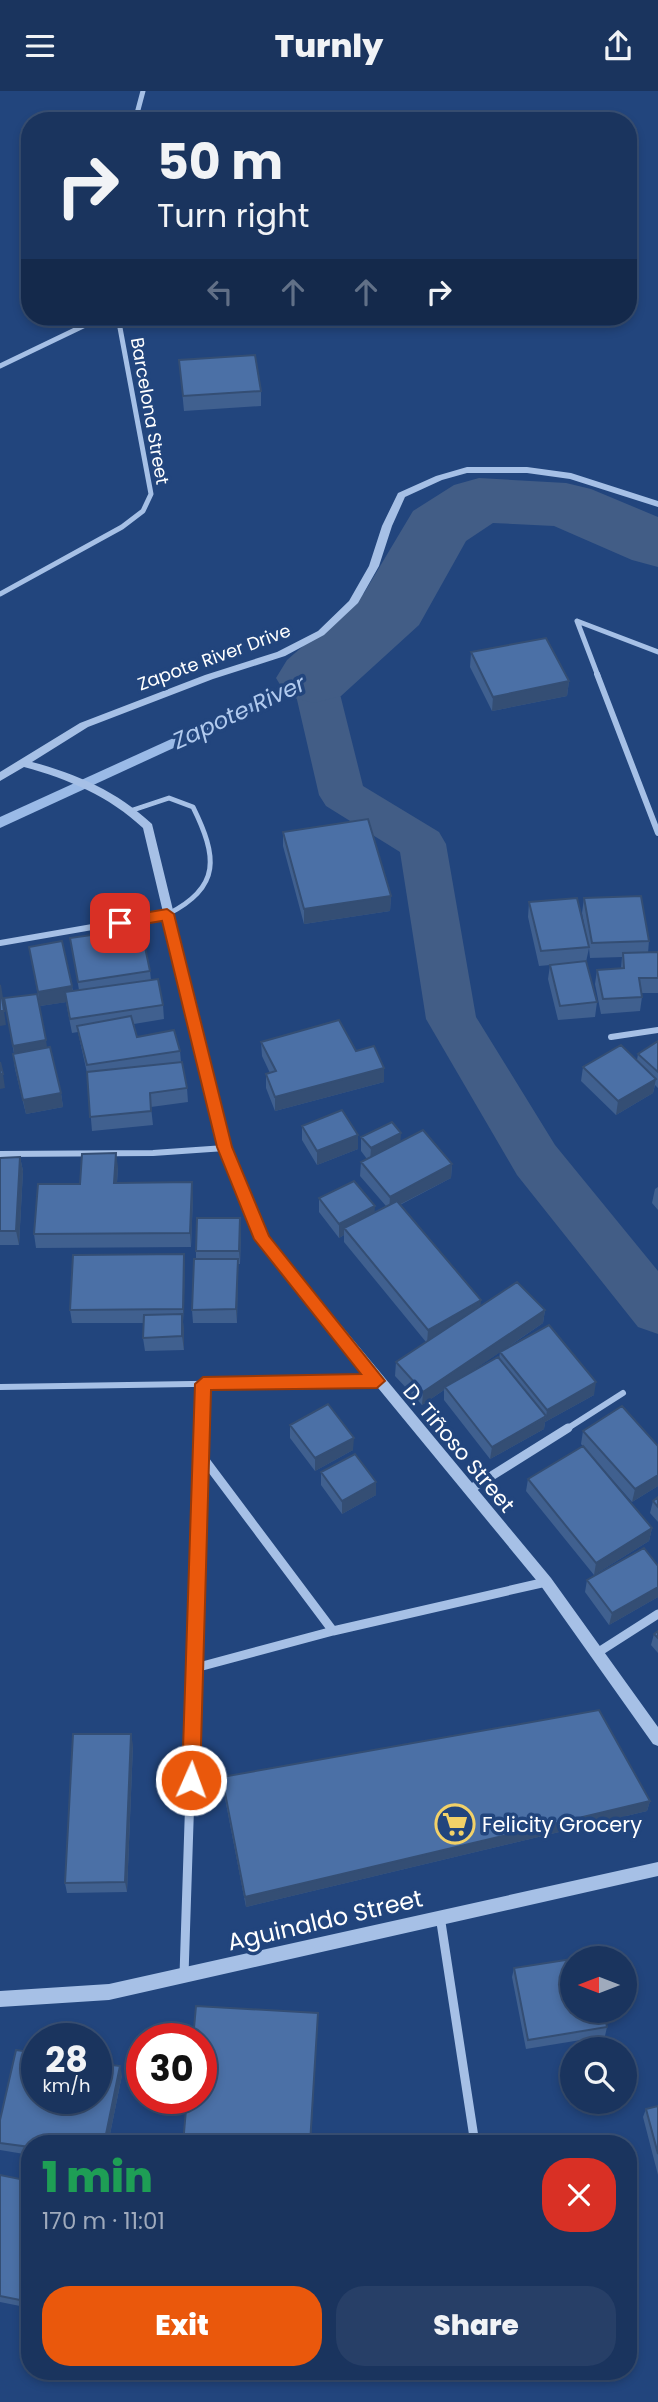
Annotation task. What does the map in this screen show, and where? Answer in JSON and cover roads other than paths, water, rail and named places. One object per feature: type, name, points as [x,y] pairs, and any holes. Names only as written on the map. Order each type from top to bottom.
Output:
[{"type":"street","points":[[137,112],[143,91]]},
{"type":"street","points":[[0,366],[83,326]]},
{"type":"street","name":"Barcelona Street","points":[[0,594],[122,527],[143,511],[151,494],[120,326]]},
{"type":"street","name":"Zapote River Drive","points":[[0,777],[26,764],[84,725],[209,677],[281,654],[321,633],[353,603],[369,575],[401,495],[439,478],[467,470],[527,470],[572,476],[658,504]]},
{"type":"street","points":[[658,652],[577,621],[658,833]]},
{"type":"street","name":"D. Tiñoso Street","points":[[26,764],[58,772],[113,799],[133,810],[148,827],[225,1147],[262,1239],[546,1582],[658,1739]]},
{"type":"street","points":[[0,943],[167,914]]},
{"type":"street","points":[[611,1037],[658,1030]]},
{"type":"street","points":[[0,1154],[153,1153],[225,1147]]},
{"type":"street","points":[[0,1387],[377,1381]]},
{"type":"street","points":[[184,1975],[203,1384]]},
{"type":"street","points":[[469,1490],[623,1393]]},
{"type":"street","points":[[201,1454],[333,1631]]},
{"type":"street","points":[[195,1668],[333,1631],[546,1582]]},
{"type":"street","points":[[597,1653],[658,1614]]},
{"type":"street","name":"Aguinaldo Street","points":[[0,1999],[109,1992],[658,1869]]},
{"type":"street","points":[[440,1916],[474,2135]]},
{"type":"lane","points":[[133,810],[169,798],[193,807],[206,833],[212,871],[205,891],[187,906],[167,914]]},
{"type":"waterway","name":"Zapote River","points":[[314,678],[393,608],[438,527],[479,500],[566,505],[658,544]]},
{"type":"waterway","name":"Zapote River","points":[[0,823],[314,678]]},
{"type":"waterway","points":[[314,678],[342,795],[422,844],[451,1019],[536,1160],[658,1311]]},
{"type":"place","name":"Felicity Grocery","points":[[455,1824]]}]
